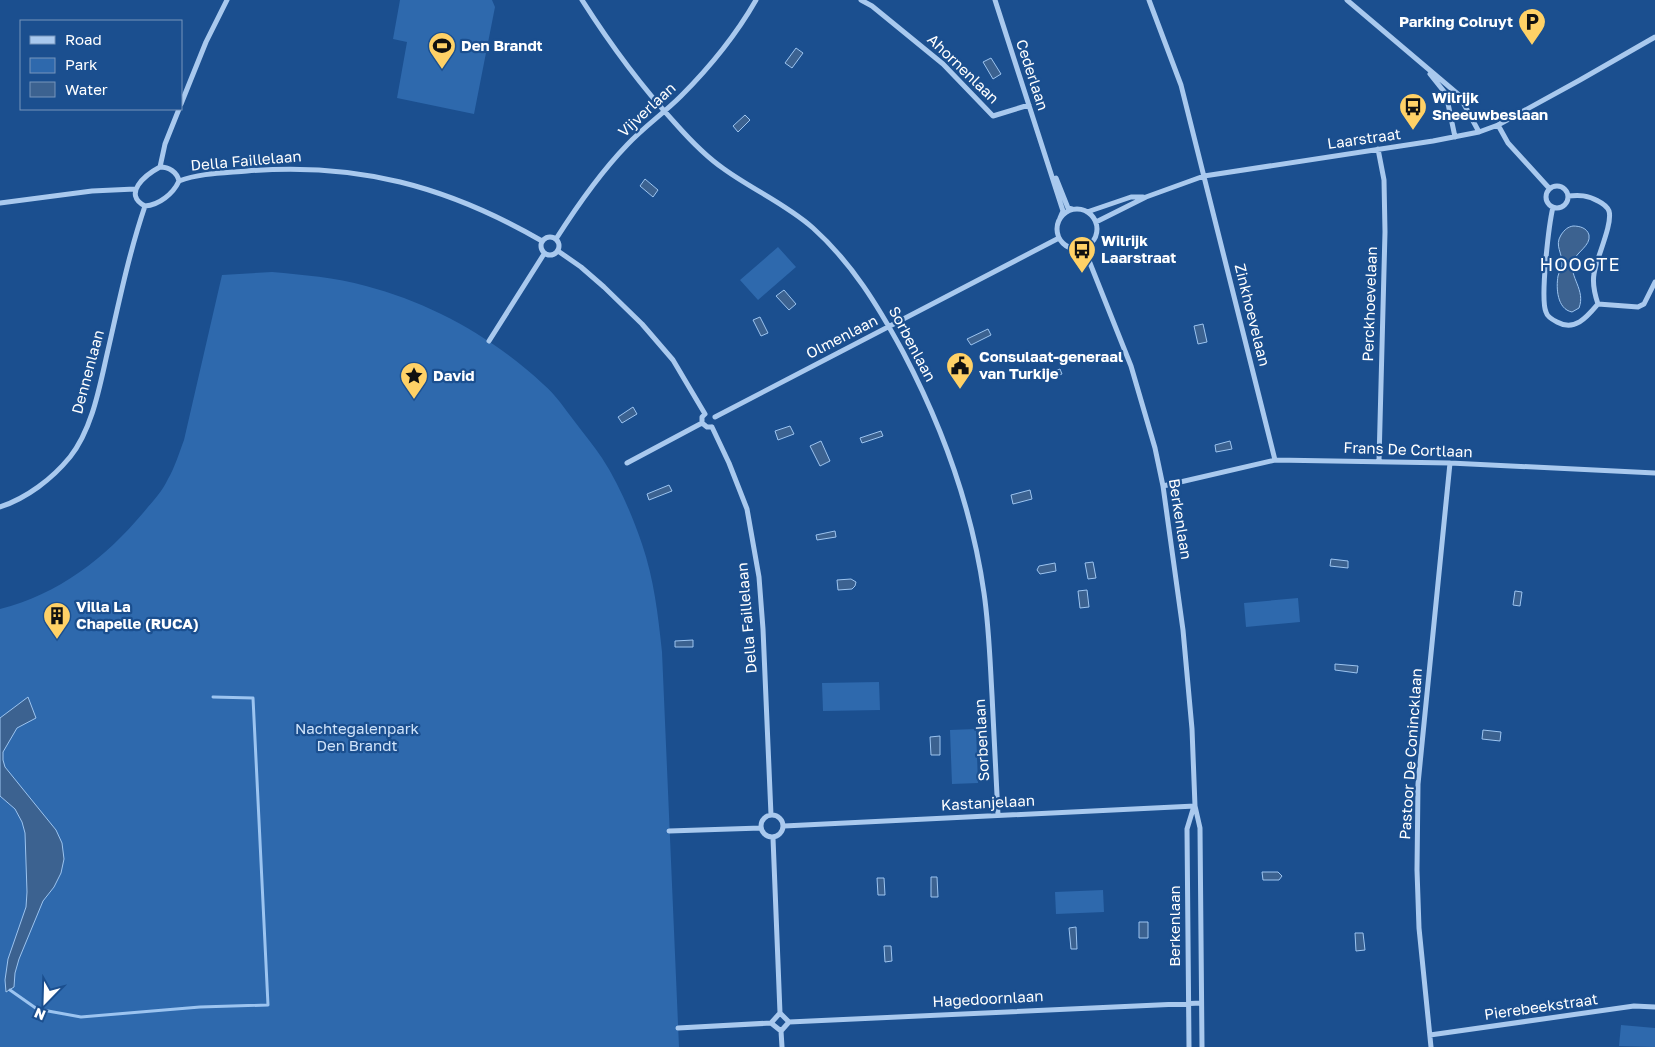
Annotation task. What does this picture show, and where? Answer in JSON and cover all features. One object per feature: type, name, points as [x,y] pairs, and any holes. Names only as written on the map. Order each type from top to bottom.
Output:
[{"type":"street","points":[[182,102],[206,42],[227,0]]},
{"type":"street","name":"Sorbenlaan","points":[[582,0],[623,60],[664,111],[698,148],[723,169],[783,205],[812,227],[841,255],[857,276],[889,327],[922,389],[959,482],[984,592],[989,631],[998,815]]},
{"type":"street","name":"Vijverlaan","points":[[556,239],[612,161],[682,95],[723,50],[756,0]]},
{"type":"street","name":"Ahornenlaan","points":[[861,0],[872,6],[943,64],[993,116],[1029,105]]},
{"type":"street","name":"Cederlaan","points":[[995,0],[1063,211],[1060,218]]},
{"type":"street","name":"Zinkhoevelaan","points":[[1149,0],[1181,85],[1275,460]]},
{"type":"street","points":[[1347,0],[1459,95],[1479,132]]},
{"type":"street","name":"Laarstraat","points":[[1096,222],[1146,197],[1204,176],[1479,132],[1498,125],[1655,37]]},
{"type":"street","points":[[1423,65],[1446,94],[1455,137]]},
{"type":"street","points":[[160,167],[165,144],[179,110]]},
{"type":"street","points":[[1498,125],[1508,143],[1549,188]]},
{"type":"street","name":"Perckhoevelaan","points":[[1378,149],[1384,180],[1385,232],[1379,461]]},
{"type":"street","name":"Cederlaan","points":[[1046,157],[1068,208],[1073,210]]},
{"type":"street","points":[[0,203],[92,191],[135,189],[149,174],[160,167],[173,171],[179,181],[170,193],[157,203],[145,206],[136,199],[135,189]]},
{"type":"street","name":"Della Faillelaan","points":[[179,181],[208,174],[270,169],[314,169],[378,176],[448,195],[487,211],[542,241]]},
{"type":"street","points":[[1552,208],[1564,206],[1568,196],[1565,188],[1553,186],[1549,188],[1546,194],[1546,198],[1552,208],[1545,280],[1546,312],[1552,320],[1562,325],[1573,326],[1584,320],[1598,304]]},
{"type":"street","points":[[1568,196],[1582,195],[1593,198],[1606,206],[1609,212],[1605,238],[1594,276],[1594,288],[1598,304]]},
{"type":"street","name":"Laarstraat","points":[[1087,212],[1131,197],[1146,197]]},
{"type":"street","name":"Dennenlaan","points":[[0,508],[32,493],[71,456],[82,436],[96,401],[135,238],[145,206]]},
{"type":"street","points":[[1078,209],[1087,212],[1096,222],[1097,228],[1094,240],[1084,248],[1072,249],[1067,247],[1059,238],[1057,226],[1060,218],[1073,210],[1078,209]]},
{"type":"street","points":[[548,237],[556,239],[558,251],[554,255],[549,256],[541,251],[542,241],[548,237]]},
{"type":"street","name":"Olmenlaan","points":[[715,417],[1059,238]]},
{"type":"street","name":"Berkenlaan","points":[[1084,248],[1131,366],[1164,486],[1183,630],[1192,729],[1195,806],[1200,828],[1202,1047]]},
{"type":"street","points":[[558,251],[581,267],[642,324],[673,360],[705,414]]},
{"type":"street","points":[[488,341],[544,254]]},
{"type":"street","points":[[1598,304],[1638,307],[1644,304],[1655,282]]},
{"type":"street","points":[[702,423],[707,427],[712,427],[716,422],[712,414],[705,414]]},
{"type":"street","points":[[702,423],[702,417],[705,414]]},
{"type":"street","points":[[627,463],[702,423]]},
{"type":"street","name":"Della Faillelaan","points":[[712,427],[729,463],[747,509],[759,577],[771,815]]},
{"type":"street","name":"Frans De Cortlaan","points":[[1164,486],[1275,460],[1450,463],[1655,473]]},
{"type":"street","name":"Pastoor De Conincklaan","points":[[1431,1047],[1419,928],[1417,870],[1418,784],[1450,463]]},
{"type":"street","name":"Berkenlaan","points":[[1189,1047],[1187,829],[1195,806]]},
{"type":"street","name":"Kastanjelaan","points":[[784,826],[1195,806]]},
{"type":"street","points":[[771,815],[780,818],[784,826],[780,834],[773,838],[764,834],[761,828],[763,819],[771,815]]},
{"type":"street","points":[[669,831],[761,828]]},
{"type":"street","points":[[773,838],[780,1013],[789,1022],[781,1031],[782,1047]]},
{"type":"street","name":"Hagedoornlaan","points":[[789,1022],[1201,1003]]},
{"type":"street","name":"Pierebeekstraat","points":[[1430,1035],[1634,1006],[1655,1007]]},
{"type":"street","points":[[771,1023],[780,1013]]},
{"type":"street","points":[[678,1028],[771,1023],[781,1031]]},
{"type":"green space","name":"Den Brandt","points":[[400,0],[492,0],[495,7],[474,114],[397,98],[407,42],[393,39]]},
{"type":"green space","points":[[778,247],[796,267],[758,300],[740,280]]},
{"type":"green space","name":"Nachtegalenpark Den Brandt","points":[[272,272],[343,280],[390,293],[438,312],[483,337],[524,367],[548,388],[596,449],[614,478],[638,533],[650,570],[662,652],[679,1047],[0,1047],[0,609],[42,594],[79,572],[113,545],[157,497],[175,465],[184,440],[222,275]]},
{"type":"green space","points":[[1298,598],[1300,622],[1246,627],[1244,603]]},
{"type":"green space","points":[[879,682],[880,710],[823,711],[822,683]]},
{"type":"green space","points":[[976,729],[978,783],[952,784],[950,730]]},
{"type":"green space","points":[[1103,890],[1104,912],[1056,914],[1055,892]]},
{"type":"green space","points":[[1621,1025],[1655,1028],[1655,1047],[1619,1046]]},
{"type":"water","points":[[796,48],[803,53],[792,68],[785,63]]},
{"type":"water","points":[[991,58],[1001,74],[993,79],[983,62]]},
{"type":"water","points":[[745,115],[750,120],[738,132],[733,126]]},
{"type":"water","points":[[645,179],[658,190],[653,197],[640,186]]},
{"type":"water","points":[[1573,226],[1585,229],[1589,239],[1586,246],[1573,262],[1573,273],[1581,301],[1579,308],[1572,312],[1563,307],[1560,302],[1557,286],[1562,265],[1559,239],[1565,230]]},
{"type":"water","points":[[784,290],[796,304],[789,310],[776,296]]},
{"type":"water","points":[[760,317],[768,333],[761,336],[753,320]]},
{"type":"water","points":[[1203,324],[1207,342],[1198,344],[1194,326]]},
{"type":"water","points":[[988,329],[991,335],[971,345],[967,339]]},
{"type":"water","points":[[1060,369],[1062,374],[1044,381],[1042,376]]},
{"type":"water","points":[[633,407],[637,414],[622,423],[618,417]]},
{"type":"water","points":[[790,426],[794,434],[778,440],[775,431]]},
{"type":"water","points":[[881,431],[883,436],[862,443],[860,438]]},
{"type":"water","points":[[821,441],[830,461],[820,466],[810,446]]},
{"type":"water","points":[[1230,441],[1232,449],[1216,452],[1215,445]]},
{"type":"water","points":[[669,485],[672,491],[649,500],[647,494]]},
{"type":"water","points":[[1030,490],[1032,499],[1013,504],[1011,495]]},
{"type":"water","points":[[835,531],[836,537],[817,540],[816,535]]},
{"type":"water","points":[[1331,559],[1348,561],[1348,568],[1330,566]]},
{"type":"water","points":[[1093,562],[1096,578],[1088,579],[1085,563]]},
{"type":"water","points":[[1055,563],[1056,571],[1040,574],[1037,570],[1039,566]]},
{"type":"water","points":[[851,579],[856,582],[852,589],[838,590],[837,580]]},
{"type":"water","points":[[1087,590],[1089,607],[1080,608],[1078,591]]},
{"type":"water","points":[[1515,591],[1522,592],[1520,606],[1513,605]]},
{"type":"water","points":[[693,640],[693,647],[675,647],[675,641]]},
{"type":"water","points":[[1335,664],[1358,666],[1357,673],[1335,670]]},
{"type":"water","points":[[28,697],[36,718],[17,728],[3,752],[3,760],[5,767],[56,830],[62,843],[64,859],[61,873],[54,887],[43,901],[19,959],[14,987],[6,992],[5,980],[8,959],[26,907],[27,892],[25,833],[22,822],[15,809],[0,796],[0,718]]},
{"type":"water","points":[[1483,730],[1501,732],[1500,741],[1482,739]]},
{"type":"water","points":[[940,736],[940,755],[931,755],[930,737]]},
{"type":"water","points":[[1262,872],[1278,872],[1282,876],[1279,880],[1263,880]]},
{"type":"water","points":[[931,877],[937,877],[938,897],[931,897]]},
{"type":"water","points":[[877,878],[884,878],[885,895],[878,895]]},
{"type":"water","points":[[1139,922],[1148,922],[1148,938],[1139,938]]},
{"type":"water","points":[[1076,927],[1077,949],[1071,949],[1069,928]]},
{"type":"water","points":[[1355,933],[1363,933],[1365,950],[1356,951]]},
{"type":"water","points":[[884,946],[891,946],[892,961],[885,962]]},
{"type":"waterway","points":[[10,990],[37,1009],[81,1017],[200,1007],[268,1005],[253,698],[213,697]]},
{"type":"place","name":"Parking Colruyt","points":[[1532,46]]},
{"type":"place","name":"Den Brandt","points":[[442,70]]},
{"type":"place","name":"Wilrijk Sneeuwbeslaan","points":[[1413,131]]},
{"type":"place","name":"Wilrijk Laarstraat","points":[[1082,274]]},
{"type":"place","name":"Consulaat-generaal van Turkije","points":[[960,390]]},
{"type":"place","name":"David","points":[[414,400]]},
{"type":"place","name":"Villa La Chapelle (RUCA)","points":[[57,640]]},
{"type":"district","name":"HOOGTE","points":[[1580,265]]}]
